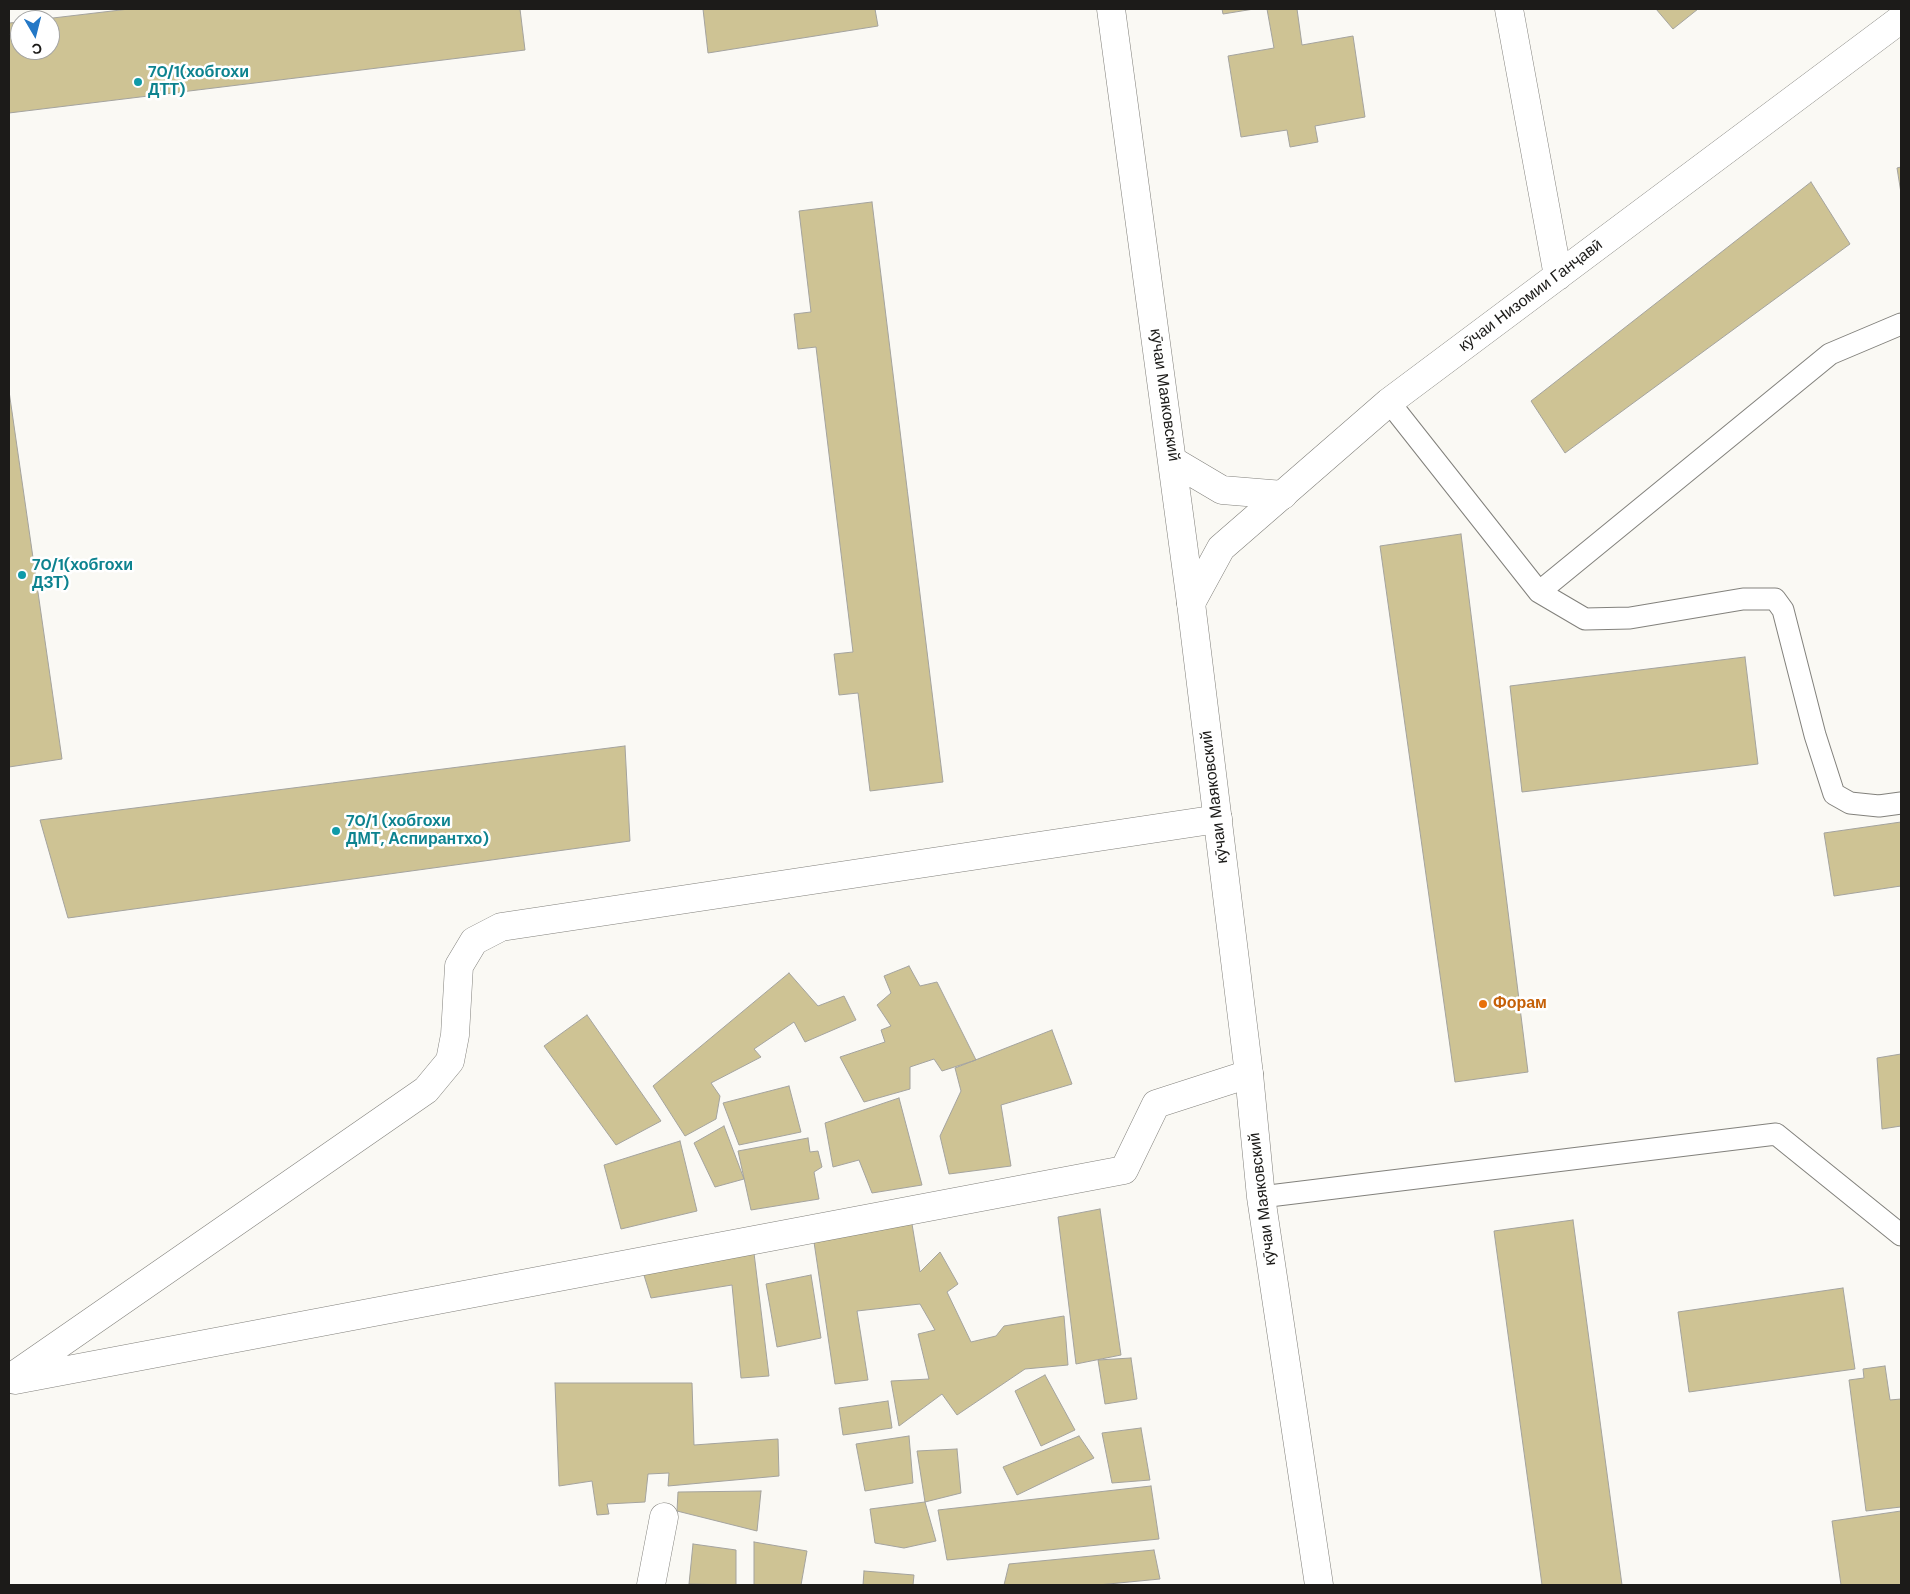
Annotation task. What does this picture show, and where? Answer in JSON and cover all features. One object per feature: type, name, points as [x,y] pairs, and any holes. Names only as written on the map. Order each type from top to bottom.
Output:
[{"type":"street","name":"кӯчаи Маяковский","points":[[1111,9],[1174,461],[1250,1074],[1261,1197],[1319,1585]]},
{"type":"street","points":[[1509,9],[1558,276]]},
{"type":"street","name":"кӯчаи Низомии Ганҷавӣ","points":[[1191,603],[1221,548],[1389,402],[1901,19]]},
{"type":"street","points":[[1174,461],[1222,490],[1283,495]]},
{"type":"street","points":[[9,1380],[426,1090],[450,1061],[456,1035],[459,966],[474,941],[500,927],[1218,819]]},
{"type":"street","points":[[9,1380],[1124,1170],[1156,1104],[1250,1074]]},
{"type":"street","points":[[651,1585],[664,1517]]},
{"type":"lane","points":[[1539,592],[1830,354],[1901,324]]},
{"type":"lane","points":[[1389,402],[1539,592],[1585,619],[1630,618],[1744,599],[1775,599],[1783,610],[1815,735],[1834,794],[1850,803],[1878,806],[1901,803]]},
{"type":"lane","points":[[1261,1197],[1776,1134],[1901,1235]]},
{"type":"building","name":"70/1(хобгохи ДТТ)","points":[[129,9],[520,9],[525,50],[9,113],[9,23],[10,60],[60,60],[60,17]]},
{"type":"building","points":[[703,9],[875,9],[878,26],[708,53]]},
{"type":"building","points":[[1222,9],[1254,9],[1223,14]]},
{"type":"building","points":[[1267,9],[1297,9],[1302,45],[1353,36],[1365,117],[1315,126],[1318,142],[1290,147],[1287,130],[1241,137],[1228,56],[1274,48]]},
{"type":"building","points":[[1656,9],[1698,9],[1673,29]]},
{"type":"building","points":[[1901,167],[1901,193],[1897,168]]},
{"type":"building","points":[[1811,182],[1850,244],[1565,453],[1531,401]]},
{"type":"building","points":[[872,202],[943,782],[870,791],[858,693],[839,695],[834,654],[853,652],[816,347],[798,349],[794,314],[811,312],[799,211]]},
{"type":"building","name":"70/1(хобгохи ДЗТ)","points":[[9,391],[62,759],[9,767]]},
{"type":"building","points":[[1461,534],[1528,1072],[1455,1082],[1380,546]]},
{"type":"building","points":[[1745,657],[1758,764],[1522,792],[1510,686]]},
{"type":"building","name":"70/1 (хобгохи ДМТ, Аспирантхо)","points":[[625,746],[630,841],[68,918],[40,820]]},
{"type":"building","points":[[1901,822],[1901,886],[1834,896],[1824,833]]},
{"type":"building","points":[[909,966],[920,986],[937,982],[976,1060],[942,1071],[934,1059],[910,1067],[910,1089],[864,1102],[840,1057],[885,1042],[881,1030],[891,1026],[877,1005],[891,993],[884,976]]},
{"type":"building","points":[[789,973],[818,1006],[844,996],[856,1020],[805,1042],[794,1022],[754,1049],[761,1057],[711,1083],[720,1096],[716,1119],[685,1136],[653,1086]]},
{"type":"building","points":[[587,1015],[661,1121],[616,1145],[544,1046]]},
{"type":"building","points":[[1052,1030],[1072,1084],[1001,1105],[1011,1166],[949,1174],[940,1136],[961,1091],[955,1068]]},
{"type":"building","points":[[1901,1054],[1901,1126],[1882,1129],[1877,1058]]},
{"type":"building","points":[[789,1086],[801,1132],[739,1145],[723,1103]]},
{"type":"building","points":[[899,1098],[922,1185],[872,1193],[859,1160],[833,1167],[825,1123]]},
{"type":"building","points":[[724,1126],[744,1179],[715,1187],[694,1143]]},
{"type":"building","points":[[808,1138],[810,1152],[818,1151],[822,1167],[814,1172],[819,1199],[751,1210],[738,1151]]},
{"type":"building","points":[[680,1141],[697,1211],[621,1229],[604,1165]]},
{"type":"building","points":[[1100,1209],[1121,1355],[1076,1364],[1058,1217]]},
{"type":"building","points":[[1573,1220],[1622,1585],[1542,1585],[1494,1231]]},
{"type":"building","points":[[912,1224],[920,1272],[940,1252],[958,1284],[947,1292],[971,1342],[996,1336],[1004,1326],[1064,1316],[1068,1365],[1025,1369],[957,1415],[942,1394],[899,1426],[891,1381],[929,1379],[918,1334],[935,1330],[920,1304],[857,1311],[868,1380],[835,1384],[814,1242]]},
{"type":"building","points":[[754,1253],[769,1376],[741,1378],[732,1285],[651,1298],[643,1272]]},
{"type":"building","points":[[811,1275],[821,1338],[777,1347],[766,1284]]},
{"type":"building","points":[[1843,1288],[1855,1369],[1689,1392],[1678,1312]]},
{"type":"building","points":[[1131,1358],[1137,1399],[1105,1404],[1098,1360]]},
{"type":"building","points":[[1885,1366],[1890,1400],[1901,1399],[1901,1507],[1866,1511],[1849,1380],[1864,1378],[1863,1369]]},
{"type":"building","points":[[1045,1375],[1075,1430],[1041,1446],[1015,1391]]},
{"type":"building","points":[[555,1383],[692,1383],[694,1445],[778,1439],[779,1476],[668,1486],[669,1473],[648,1474],[645,1502],[607,1504],[609,1514],[597,1515],[592,1481],[559,1486]]},
{"type":"building","points":[[888,1401],[892,1428],[843,1435],[839,1408]]},
{"type":"building","points":[[1141,1428],[1150,1480],[1112,1483],[1102,1433]]},
{"type":"building","points":[[909,1436],[913,1483],[865,1491],[856,1444]]},
{"type":"building","points":[[1079,1436],[1094,1458],[1017,1495],[1003,1467]]},
{"type":"building","points":[[957,1449],[961,1493],[925,1502],[917,1451]]},
{"type":"building","points":[[1151,1486],[1159,1539],[947,1560],[938,1510]]},
{"type":"building","points":[[761,1491],[757,1531],[677,1511],[678,1492]]},
{"type":"building","points":[[925,1502],[936,1541],[904,1548],[875,1543],[870,1509]]},
{"type":"building","points":[[1901,1511],[1901,1585],[1841,1585],[1832,1521]]},
{"type":"building","points":[[754,1542],[807,1551],[801,1585],[754,1585]]},
{"type":"building","points":[[693,1544],[736,1550],[736,1585],[689,1584]]},
{"type":"building","points":[[1154,1550],[1160,1579],[1098,1585],[1004,1585],[1009,1564]]},
{"type":"building","points":[[864,1571],[914,1575],[913,1585],[863,1585]]},
{"type":"place","name":"70/1(хобгохи ДТТ)","points":[[138,82]]},
{"type":"place","name":"70/1(хобгохи ДЗТ)","points":[[22,575]]},
{"type":"place","name":"70/1 (хобгохи ДМТ, Аспирантхо)","points":[[336,831]]},
{"type":"place","name":"Форам","points":[[1483,1004]]}]
